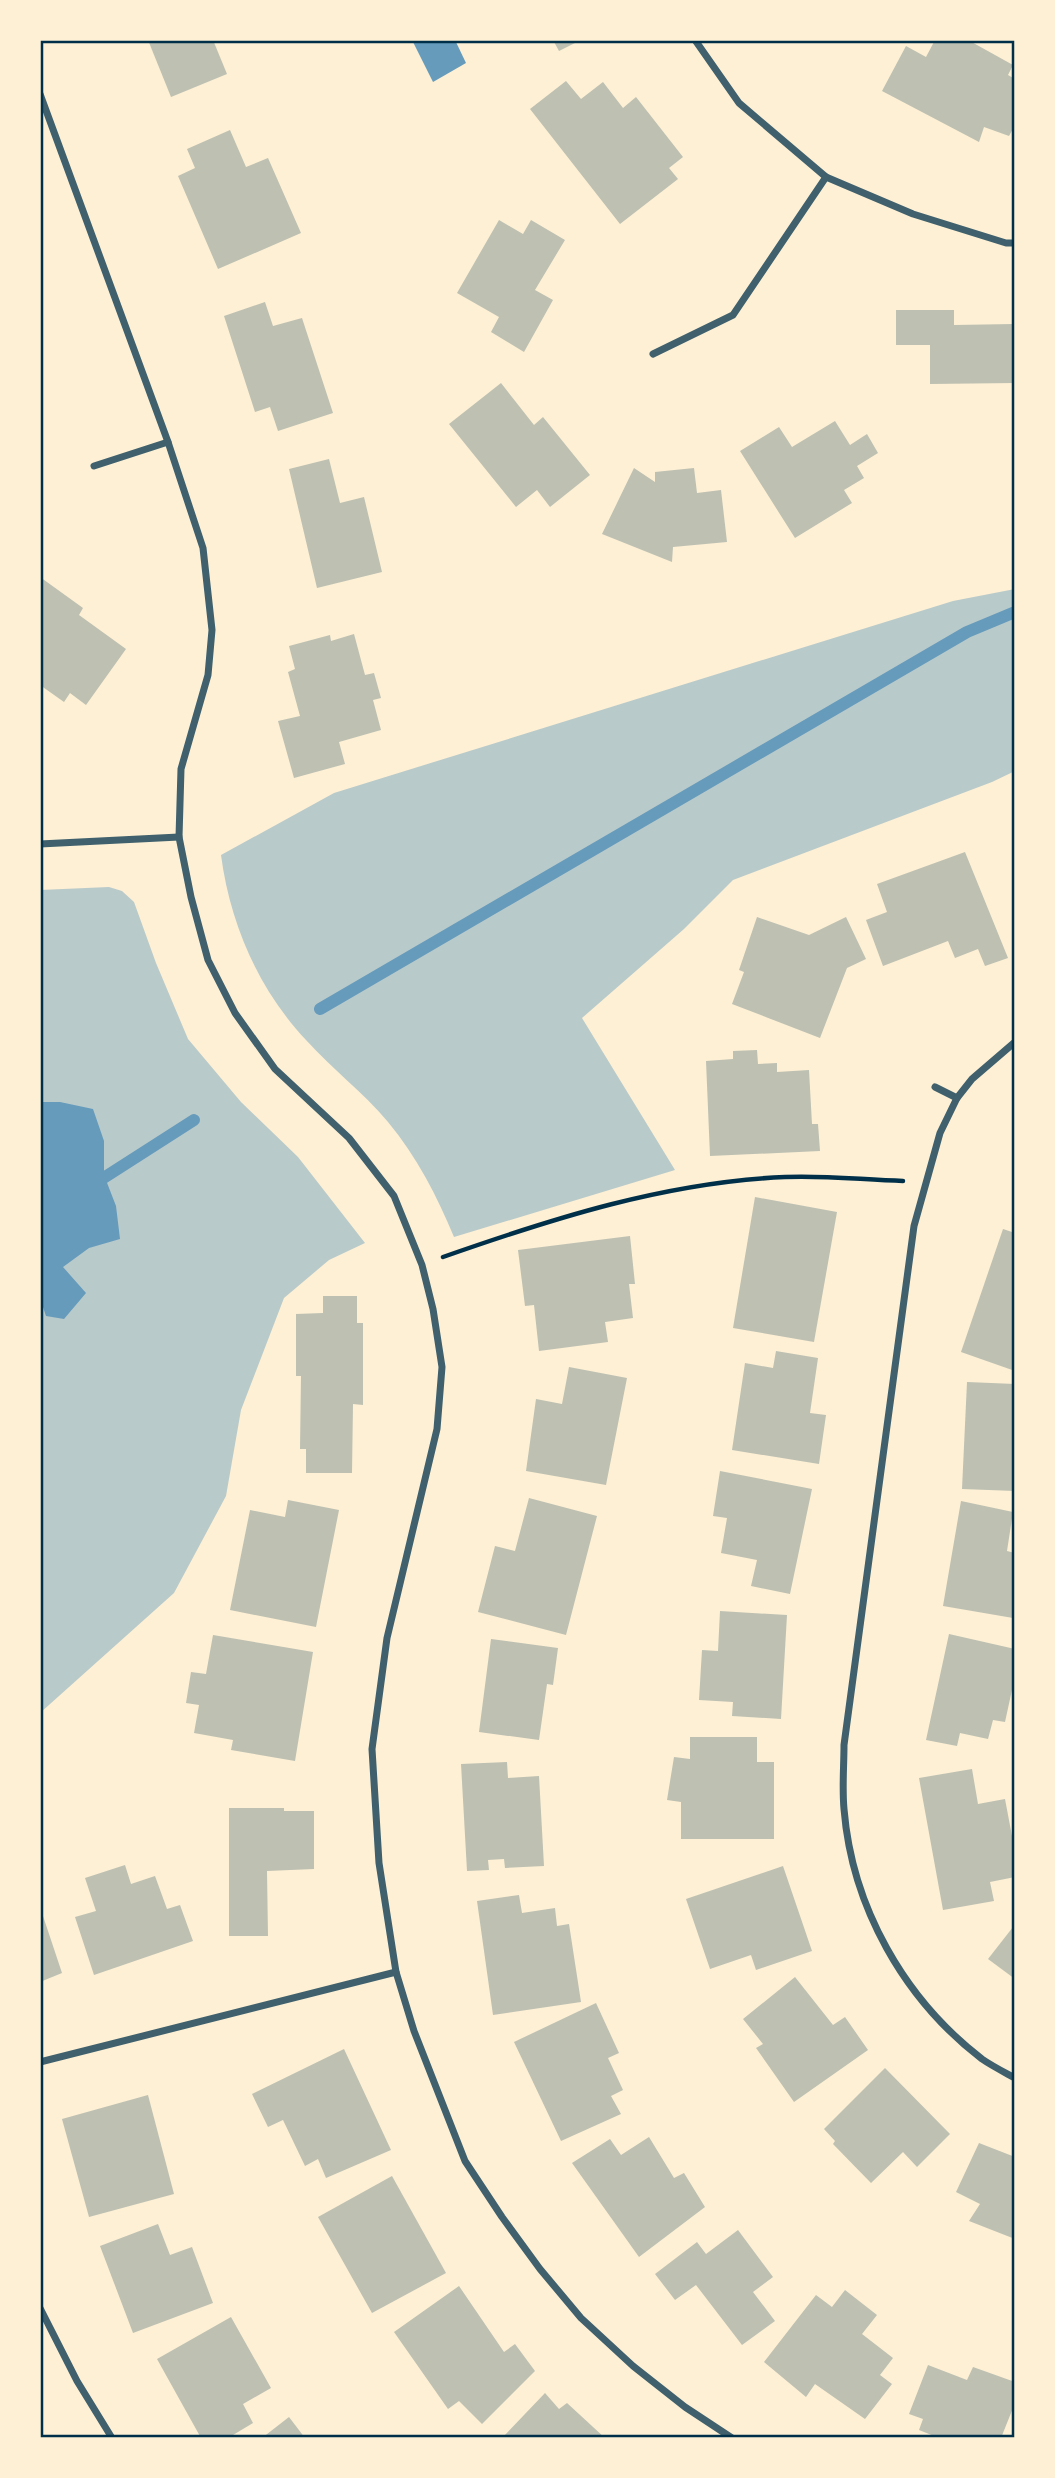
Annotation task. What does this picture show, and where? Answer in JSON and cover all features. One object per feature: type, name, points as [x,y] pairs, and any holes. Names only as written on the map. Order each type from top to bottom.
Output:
[{"type":"street","points":[[695,40],[739,103],[826,177],[913,214],[1006,243],[1015,243]]},
{"type":"street","points":[[40,94],[203,548],[212,630],[208,675],[181,769],[179,837],[208,960],[235,1013],[275,1069],[349,1138],[394,1195],[422,1265],[433,1309],[442,1367],[436,1429],[387,1638],[372,1749],[379,1863],[396,1972],[414,2031],[465,2161],[502,2217],[540,2269],[581,2318],[633,2366],[685,2407],[732,2438]]},
{"type":"street","points":[[653,354],[733,315],[826,177]]},
{"type":"street","points":[[94,466],[167,442]]},
{"type":"street","points":[[40,844],[179,837]]},
{"type":"street","points":[[1015,1042],[972,1079],[957,1098],[940,1133],[914,1226],[844,1745],[844,1809],[857,1881],[885,1948],[928,2010],[983,2060],[1015,2078]]},
{"type":"street","points":[[934,1087],[957,1098]]},
{"type":"street","points":[[40,2062],[396,1972]]},
{"type":"street","points":[[40,2308],[77,2381],[112,2438]]},
{"type":"path","points":[[422,1265],[535,1225],[669,1189],[786,1177],[925,1182]]},
{"type":"shaded area","points":[[1015,589],[1015,771],[733,880],[684,929],[582,1018],[675,1170],[454,1237],[426,1177],[398,1135],[368,1101],[306,1040],[260,977],[231,905],[221,855],[334,793],[953,601]]},
{"type":"shaded area","points":[[109,887],[122,891],[134,902],[188,1039],[241,1102],[298,1157],[365,1243],[329,1260],[284,1298],[241,1410],[226,1496],[174,1593],[40,1713],[40,890]]},
{"type":"water","points":[[412,40],[455,40],[466,63],[433,82]]},
{"type":"water","points":[[40,1102],[60,1102],[93,1109],[104,1141],[104,1175],[116,1206],[120,1239],[89,1248],[63,1267],[86,1293],[64,1319],[46,1316],[40,1298]]},
{"type":"building","points":[[148,40],[213,40],[227,74],[171,97]]},
{"type":"building","points":[[553,40],[581,40],[559,51]]},
{"type":"building","points":[[935,40],[968,40],[1013,65],[1008,75],[1015,79],[1015,125],[1009,136],[984,127],[979,142],[882,91],[906,46],[926,57]]},
{"type":"building","points":[[566,81],[581,99],[603,82],[623,108],[636,97],[683,157],[669,168],[678,179],[620,224],[530,109]]},
{"type":"building","points":[[230,130],[246,167],[268,158],[301,233],[218,269],[178,176],[195,168],[187,149]]},
{"type":"building","points":[[499,220],[523,234],[531,220],[565,240],[535,290],[553,300],[524,352],[491,332],[499,317],[457,293]]},
{"type":"building","points":[[265,302],[273,326],[302,318],[333,413],[278,431],[270,407],[255,412],[224,316]]},
{"type":"building","points":[[896,310],[954,310],[954,325],[1014,324],[1015,383],[930,384],[930,345],[896,345]]},
{"type":"building","points":[[501,383],[534,425],[543,417],[590,475],[550,507],[537,490],[516,507],[449,424]]},
{"type":"building","points":[[835,421],[850,445],[867,434],[878,453],[857,466],[864,478],[844,490],[852,503],[795,538],[740,451],[779,427],[792,447]]},
{"type":"building","points":[[329,459],[340,503],[364,497],[382,572],[317,588],[289,469]]},
{"type":"building","points":[[634,468],[655,482],[655,472],[694,468],[697,493],[721,490],[727,542],[673,547],[672,562],[602,534]]},
{"type":"building","points":[[40,577],[83,608],[79,615],[126,649],[86,705],[70,693],[64,702],[40,685]]},
{"type":"building","points":[[354,634],[365,675],[374,673],[381,698],[373,700],[381,730],[339,742],[345,764],[294,778],[278,721],[300,716],[288,672],[295,669],[289,646],[330,635],[331,641]]},
{"type":"building","points":[[965,852],[1008,958],[985,966],[978,949],[955,958],[948,941],[883,966],[866,920],[887,912],[877,884]]},
{"type":"building","points":[[757,917],[809,935],[846,917],[866,959],[847,968],[820,1038],[732,1004],[744,972],[739,970]]},
{"type":"building","points":[[757,1050],[758,1064],[777,1063],[777,1072],[809,1070],[812,1124],[818,1124],[820,1151],[710,1156],[706,1061],[733,1059],[733,1051]]},
{"type":"building","points":[[755,1197],[837,1212],[814,1342],[733,1328]]},
{"type":"building","points":[[1003,1229],[1015,1233],[1015,1371],[961,1352]]},
{"type":"building","points":[[630,1236],[635,1284],[629,1284],[633,1318],[605,1322],[608,1342],[539,1351],[534,1305],[525,1306],[518,1250]]},
{"type":"building","points":[[323,1296],[357,1296],[357,1323],[363,1323],[363,1405],[353,1404],[352,1473],[306,1473],[306,1449],[300,1449],[301,1376],[296,1376],[296,1314],[323,1313]]},
{"type":"building","points":[[776,1351],[818,1358],[810,1413],[826,1415],[819,1464],[732,1450],[745,1363],[773,1368]]},
{"type":"building","points":[[569,1367],[627,1378],[606,1485],[526,1471],[536,1399],[562,1404]]},
{"type":"building","points":[[967,1382],[1015,1384],[1015,1491],[962,1489]]},
{"type":"building","points":[[720,1471],[812,1489],[790,1594],[751,1586],[757,1560],[721,1553],[727,1518],[713,1516]]},
{"type":"building","points":[[529,1498],[597,1516],[566,1635],[478,1612],[495,1546],[515,1551]]},
{"type":"building","points":[[288,1500],[339,1510],[316,1627],[230,1610],[250,1510],[285,1517]]},
{"type":"building","points":[[961,1501],[1013,1512],[1007,1551],[1015,1553],[1013,1618],[943,1606]]},
{"type":"building","points":[[720,1611],[787,1615],[781,1719],[732,1716],[733,1702],[699,1700],[702,1650],[718,1651]]},
{"type":"building","points":[[949,1634],[1015,1649],[1015,1676],[1005,1722],[993,1720],[988,1739],[960,1733],[957,1746],[926,1740]]},
{"type":"building","points":[[213,1635],[313,1652],[295,1761],[231,1750],[233,1740],[194,1733],[199,1705],[186,1703],[191,1672],[206,1674]]},
{"type":"building","points":[[491,1639],[558,1648],[553,1685],[547,1684],[539,1740],[479,1732]]},
{"type":"building","points":[[690,1737],[757,1737],[757,1762],[774,1762],[774,1839],[681,1839],[681,1802],[667,1800],[674,1757],[690,1759]]},
{"type":"building","points":[[507,1762],[508,1778],[539,1776],[544,1866],[505,1868],[504,1859],[488,1860],[489,1870],[467,1871],[461,1764]]},
{"type":"building","points":[[972,1769],[978,1804],[1005,1799],[1015,1852],[1015,1877],[990,1882],[994,1901],[943,1910],[919,1778]]},
{"type":"building","points":[[229,1808],[314,1811],[314,1869],[267,1871],[268,1936],[229,1936]]},
{"type":"building","points":[[125,1865],[131,1884],[155,1876],[167,1909],[180,1905],[193,1941],[94,1975],[75,1917],[96,1911],[85,1878]]},
{"type":"building","points":[[783,1866],[812,1951],[756,1970],[751,1955],[710,1969],[686,1899]]},
{"type":"building","points":[[519,1895],[522,1913],[555,1908],[557,1926],[569,1924],[581,2002],[493,2015],[477,1901]]},
{"type":"building","points":[[40,1907],[62,1973],[40,1982]]},
{"type":"building","points":[[1013,1927],[1015,1929],[1015,1979],[988,1959]]},
{"type":"building","points":[[795,1977],[833,2025],[845,2017],[868,2050],[794,2102],[756,2048],[763,2044],[743,2019]]},
{"type":"building","points":[[596,2003],[619,2053],[608,2058],[623,2090],[611,2096],[621,2114],[561,2141],[514,2042]]},
{"type":"building","points":[[344,2049],[391,2150],[326,2178],[318,2159],[305,2166],[283,2120],[268,2127],[252,2094]]},
{"type":"building","points":[[885,2068],[950,2134],[917,2167],[903,2152],[871,2183],[833,2144],[835,2141],[824,2129]]},
{"type":"building","points":[[148,2095],[174,2194],[89,2217],[62,2119]]},
{"type":"building","points":[[649,2137],[674,2178],[684,2173],[705,2207],[639,2257],[572,2163],[610,2139],[621,2155]]},
{"type":"building","points":[[979,2143],[1015,2157],[1015,2239],[969,2221],[980,2204],[956,2192]]},
{"type":"building","points":[[392,2176],[446,2273],[372,2313],[318,2217]]},
{"type":"building","points":[[158,2224],[170,2255],[192,2247],[213,2303],[133,2333],[100,2246]]},
{"type":"building","points":[[738,2230],[773,2277],[753,2292],[775,2321],[742,2345],[696,2285],[675,2300],[655,2274],[697,2242],[706,2254]]},
{"type":"building","points":[[459,2286],[504,2352],[515,2344],[535,2371],[482,2424],[459,2401],[448,2409],[394,2332]]},
{"type":"building","points":[[845,2290],[877,2315],[862,2334],[893,2358],[880,2375],[892,2384],[865,2419],[815,2384],[806,2397],[764,2362],[816,2295],[832,2307]]},
{"type":"building","points":[[231,2317],[271,2388],[243,2404],[253,2423],[228,2438],[201,2438],[157,2359]]},
{"type":"building","points":[[928,2365],[967,2380],[973,2367],[1015,2382],[1015,2403],[1001,2438],[939,2438],[919,2430],[923,2419],[909,2414]]},
{"type":"building","points":[[545,2393],[559,2409],[567,2403],[605,2438],[502,2438]]},
{"type":"building","points":[[289,2417],[305,2438],[262,2438]]},
{"type":"waterway","points":[[320,1009],[967,632],[1015,612]]},
{"type":"waterway","points":[[91,1186],[194,1120]]}]
